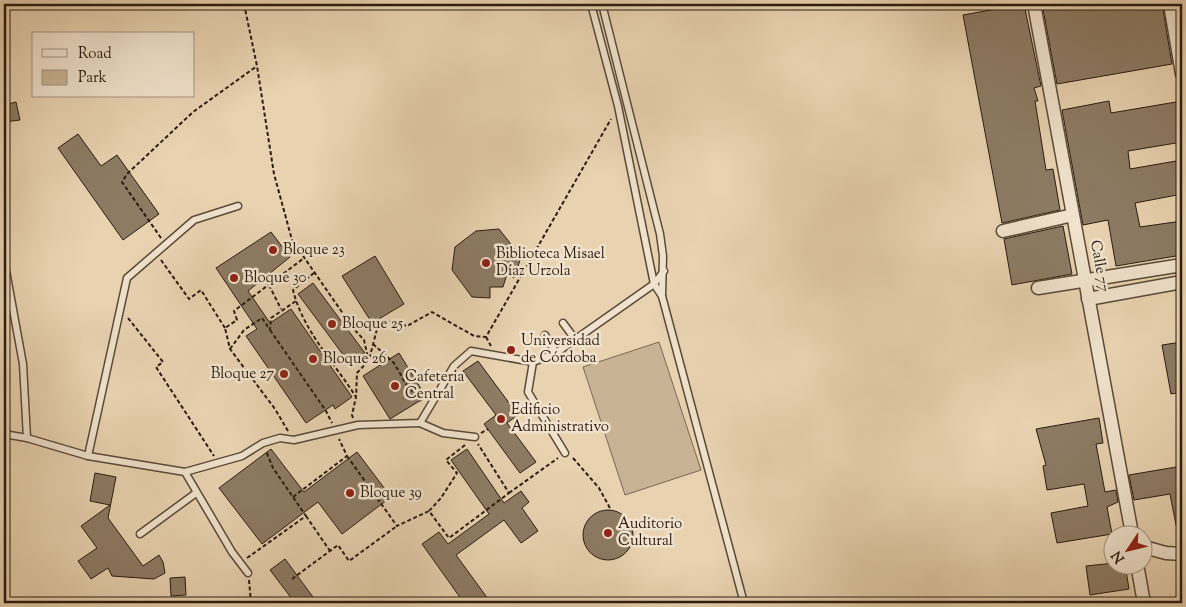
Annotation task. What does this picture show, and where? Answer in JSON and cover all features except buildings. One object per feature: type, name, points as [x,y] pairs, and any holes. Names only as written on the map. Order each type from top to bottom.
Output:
[{"type":"street","name":"Calle 77","points":[[1034,4],[1130,524]]},
{"type":"street","points":[[1170,4],[1182,74]]},
{"type":"street","points":[[1003,231],[1073,215]]},
{"type":"street","points":[[1038,288],[1182,264]]},
{"type":"street","points":[[1088,298],[1182,282]]},
{"type":"street","points":[[1154,550],[1182,554]]},
{"type":"street","points":[[1139,574],[1144,603]]},
{"type":"lane","points":[[591,4],[618,106],[654,284],[662,296],[744,603]]},
{"type":"lane","points":[[602,4],[658,225],[664,271],[662,296]]},
{"type":"lane","points":[[88,456],[127,278],[194,220],[238,206]]},
{"type":"lane","points":[[4,260],[23,364],[27,438]]},
{"type":"lane","points":[[420,423],[454,366],[471,351],[533,362],[556,353],[654,284],[664,271]]},
{"type":"lane","points":[[564,323],[576,339]]},
{"type":"lane","points":[[545,335],[556,353]]},
{"type":"lane","points":[[533,362],[528,392],[565,453]]},
{"type":"lane","points":[[4,434],[27,438],[88,456],[185,472],[242,456],[262,443],[280,438],[294,440],[358,425],[420,423],[443,433],[475,437]]},
{"type":"lane","points":[[185,472],[196,493],[248,573]]},
{"type":"lane","points":[[140,534],[196,493]]},
{"type":"path","points":[[244,4],[257,66],[274,174],[292,240],[353,328],[364,340],[369,360]]},
{"type":"path","points":[[165,245],[122,182],[127,174],[193,112],[257,66]]},
{"type":"path","points":[[358,425],[352,415],[356,397],[357,373],[369,360],[377,329],[388,321],[407,326],[432,312],[474,336],[486,337],[618,106]]},
{"type":"path","points":[[156,252],[189,299],[201,290],[225,328],[230,350],[275,409],[294,440]]},
{"type":"path","points":[[225,328],[237,320],[234,311],[304,258]]},
{"type":"path","points":[[315,273],[293,290],[296,301],[302,318],[356,397]]},
{"type":"path","points":[[269,285],[281,309]]},
{"type":"path","points":[[270,330],[271,318],[281,309],[296,301]]},
{"type":"path","points":[[120,308],[163,362],[156,367],[218,464]]},
{"type":"path","points":[[230,350],[244,330],[262,318],[326,411],[347,456],[397,526]]},
{"type":"path","points":[[373,344],[394,363],[406,384],[427,409]]},
{"type":"path","points":[[292,579],[338,545],[349,561],[397,526],[429,511],[441,498],[456,473],[446,460],[465,445],[461,436]]},
{"type":"path","points":[[475,437],[509,493]]},
{"type":"path","points":[[262,443],[273,468],[330,551]]},
{"type":"path","points":[[429,511],[449,538],[565,453],[576,461],[599,488],[611,510]]},
{"type":"path","points":[[293,497],[347,456]]},
{"type":"path","points":[[241,563],[306,516]]},
{"type":"path","points":[[248,573],[251,603]]},
{"type":"green space","points":[[659,342],[701,470],[625,495],[583,367]]},
{"type":"place","name":"Bloque 23","points":[[273,250]]},
{"type":"place","name":"Biblioteca Misael Díaz Urzola","points":[[486,263]]},
{"type":"place","name":"Bloque 30","points":[[234,278]]},
{"type":"place","name":"Bloque 25","points":[[332,324]]},
{"type":"place","name":"Universidad de Córdoba","points":[[511,350]]},
{"type":"place","name":"Bloque 26","points":[[313,359]]},
{"type":"place","name":"Bloque 27","points":[[284,374]]},
{"type":"place","name":"Cafeteria Central","points":[[395,386]]},
{"type":"place","name":"Edificio Administrativo","points":[[501,419]]},
{"type":"place","name":"Bloque 39","points":[[350,493]]},
{"type":"place","name":"Auditorio Cultural","points":[[608,533]]}]
